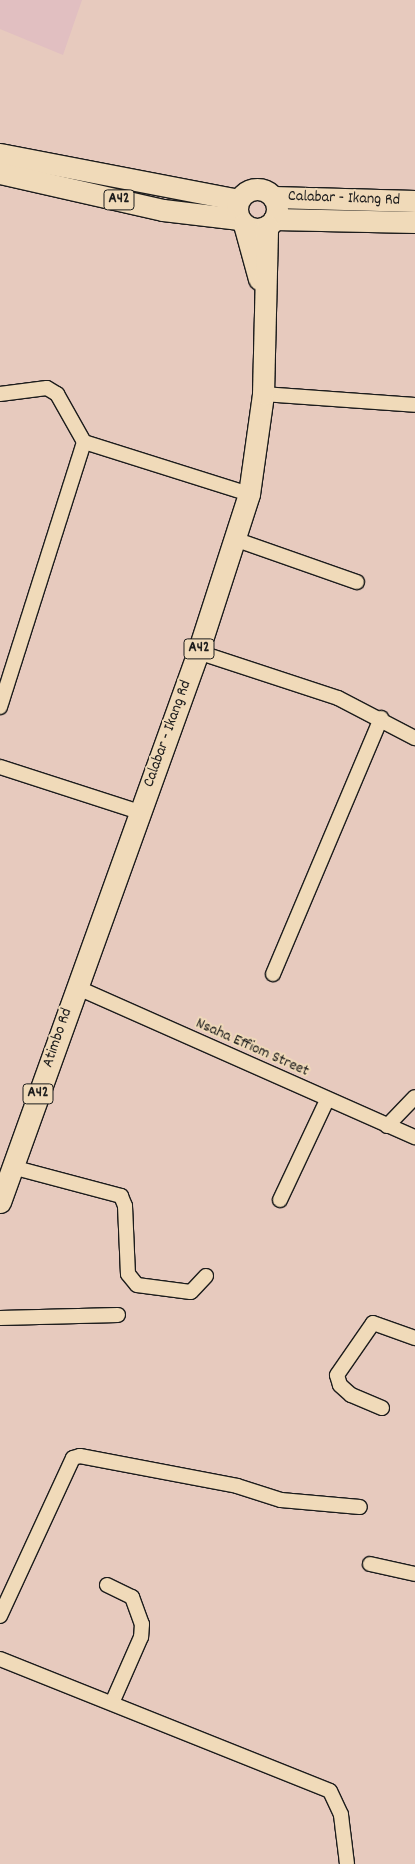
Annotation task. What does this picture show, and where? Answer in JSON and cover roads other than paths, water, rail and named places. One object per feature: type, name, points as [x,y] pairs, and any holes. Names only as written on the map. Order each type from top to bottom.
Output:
[{"type":"main road","name":"A42","points":[[0,154],[240,214],[255,229],[271,222],[277,210],[274,198]]},
{"type":"main road","name":"A42","points":[[0,173],[163,210],[240,214]]},
{"type":"main road","points":[[240,214],[255,188],[274,198]]},
{"type":"main road","name":"Calabar - Ikang Rd","points":[[274,198],[415,202]]},
{"type":"main road","name":"Calabar - Ikang Rd","points":[[240,214],[264,299]]},
{"type":"main road","name":"Calabar - Ikang Rd","points":[[76,987],[198,652],[250,494],[263,394],[264,299],[271,222],[415,222]]},
{"type":"main road","name":"Atimbo Rd","points":[[0,1202],[8,1166],[76,987]]},
{"type":"street","points":[[0,394],[47,388],[57,394],[84,442],[250,494]]},
{"type":"street","points":[[263,394],[415,405]]},
{"type":"street","points":[[0,707],[84,442]]},
{"type":"street","points":[[236,540],[357,582]]},
{"type":"street","points":[[198,652],[276,675],[381,718],[415,738]]},
{"type":"street","points":[[274,974],[381,718]]},
{"type":"street","points":[[0,767],[139,812]]},
{"type":"street","name":"Nsaha Effiom Street","points":[[76,987],[327,1100],[415,1137]]},
{"type":"street","points":[[387,1126],[415,1097]]},
{"type":"street","points":[[280,1200],[327,1100]]},
{"type":"street","points":[[8,1166],[120,1196],[125,1206],[128,1274],[136,1285],[191,1292],[206,1276]]},
{"type":"street","points":[[0,1318],[118,1315]]},
{"type":"street","points":[[382,1408],[350,1395],[340,1385],[337,1375],[373,1323],[415,1338]]},
{"type":"street","points":[[0,1616],[73,1458],[80,1456],[237,1486],[281,1500],[360,1507]]},
{"type":"street","points":[[370,1564],[415,1574]]},
{"type":"street","points":[[107,1585],[132,1598],[142,1624],[142,1636],[112,1703]]},
{"type":"street","points":[[0,1659],[330,1791],[341,1815],[347,1864]]}]
